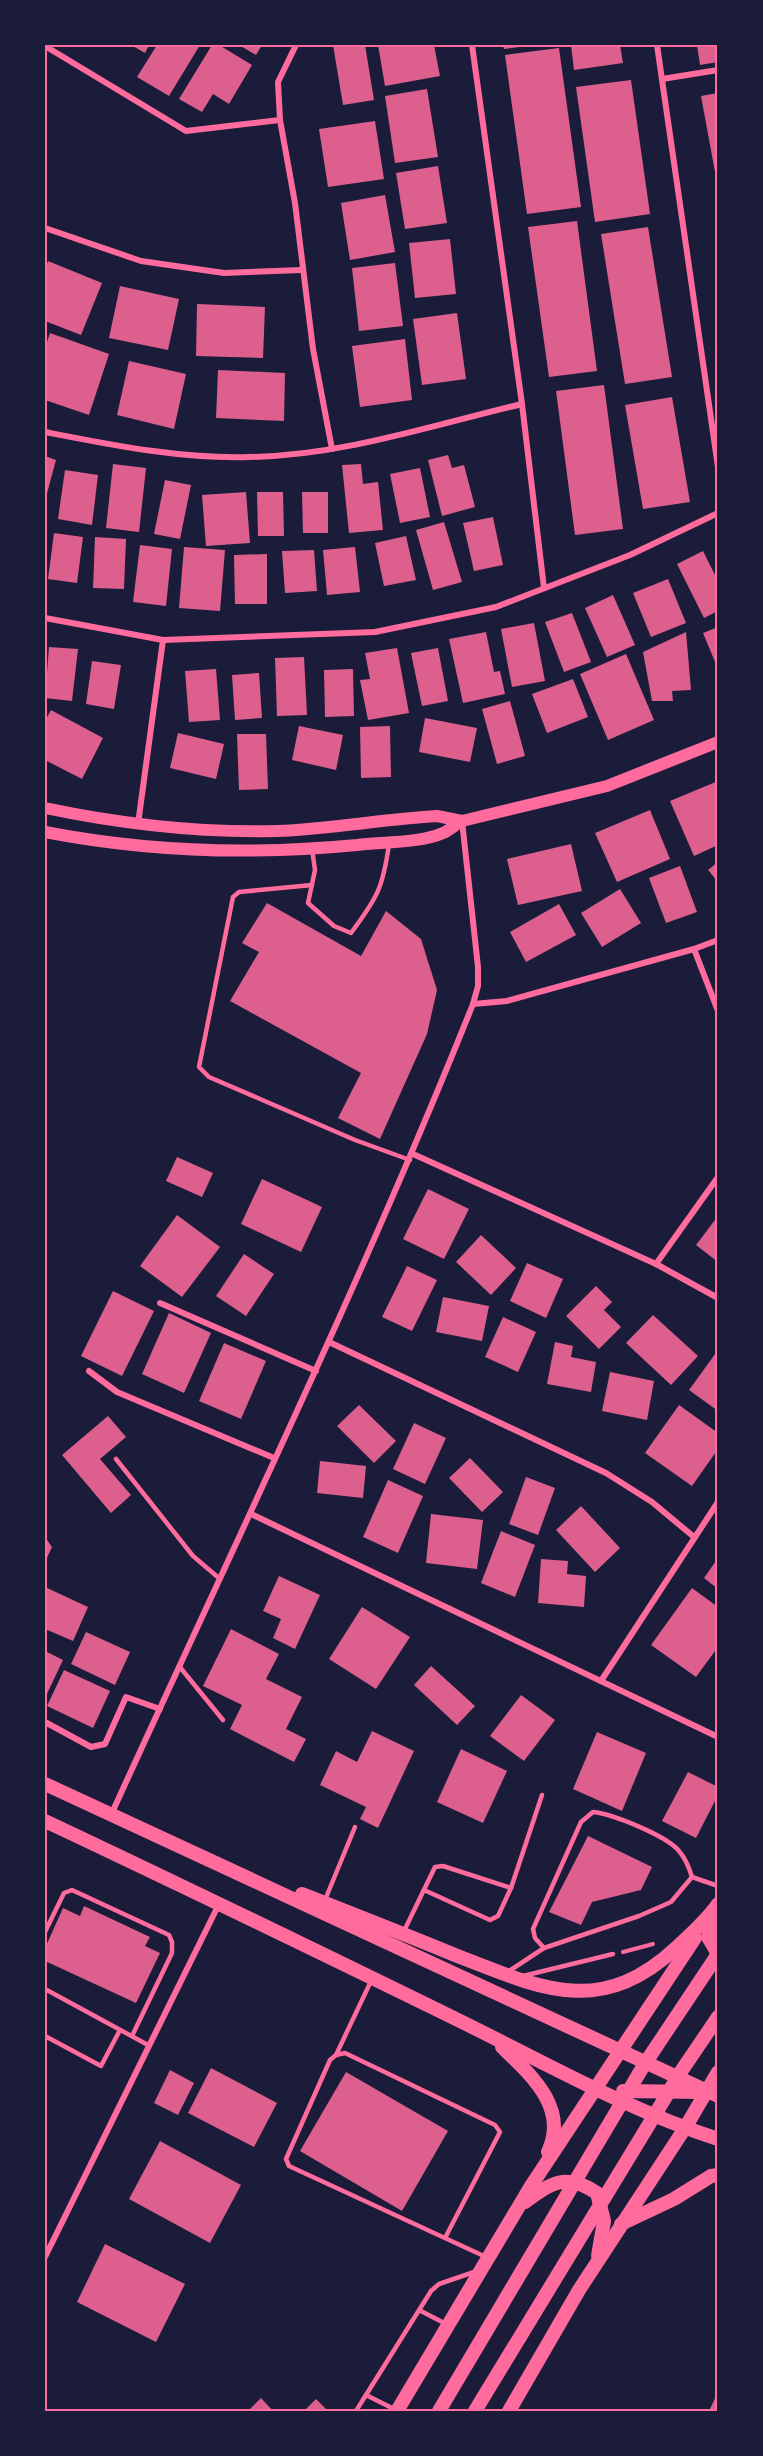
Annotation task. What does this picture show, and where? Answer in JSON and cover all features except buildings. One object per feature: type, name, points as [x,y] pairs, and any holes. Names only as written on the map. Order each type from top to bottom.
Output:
[{"type":"main road","points":[[45,808],[138,824],[190,830],[278,831],[424,817],[462,820],[607,786],[718,742]]},
{"type":"main road","points":[[45,832],[134,846],[235,851],[312,849],[390,842],[443,833],[462,820]]},
{"type":"main road","points":[[45,1784],[712,2094]]},
{"type":"main road","points":[[45,1821],[219,1903],[597,2090],[685,2128],[718,2139]]},
{"type":"main road","points":[[167,1840],[530,1984],[575,1992],[623,1984],[660,1963],[708,1919]]},
{"type":"main road","points":[[531,2186],[597,2090],[618,2050],[717,1906]]},
{"type":"main road","points":[[439,2411],[644,2065],[718,1954],[708,1937],[717,1906]]},
{"type":"main road","points":[[475,2411],[682,2070],[718,2017]]},
{"type":"main road","points":[[397,2411],[486,2264],[531,2186],[554,2140],[553,2120],[545,2092],[492,2037]]},
{"type":"main road","points":[[618,2050],[650,2093],[685,2128]]},
{"type":"main road","points":[[508,2411],[621,2224],[685,2128],[712,2094],[718,2072]]},
{"type":"main road","points":[[597,2090],[712,2094]]},
{"type":"main road","points":[[621,2224],[674,2199],[711,2176],[718,2175]]},
{"type":"main road","points":[[520,2205],[554,2181],[582,2183],[597,2193],[604,2221],[597,2262]]},
{"type":"street","points":[[296,45],[278,82],[280,120],[295,202],[313,349],[332,449]]},
{"type":"street","points":[[471,45],[522,404],[544,588]]},
{"type":"street","points":[[657,45],[718,467]]},
{"type":"street","points":[[45,46],[186,131],[280,120]]},
{"type":"street","points":[[662,78],[718,70]]},
{"type":"street","points":[[45,228],[141,261],[224,273],[302,270]]},
{"type":"street","points":[[45,432],[105,444],[183,455],[250,457],[332,449],[522,404]]},
{"type":"street","points":[[45,618],[163,640],[375,632],[496,607],[630,555],[718,513]]},
{"type":"street","points":[[138,824],[163,640]]},
{"type":"street","points":[[111,1815],[251,1514],[274,1458],[316,1371],[412,1157],[473,1004],[478,986],[478,967],[462,820]]},
{"type":"street","points":[[473,1004],[507,1001],[694,949],[718,940]]},
{"type":"street","points":[[694,949],[718,1011]]},
{"type":"street","points":[[412,1157],[656,1264],[718,1298]]},
{"type":"street","points":[[656,1264],[718,1177]]},
{"type":"street","points":[[160,1303],[316,1371]]},
{"type":"street","points":[[329,1342],[606,1473],[652,1502],[694,1537]]},
{"type":"street","points":[[89,1371],[117,1392],[274,1458]]},
{"type":"street","points":[[601,1681],[718,1502]]},
{"type":"street","points":[[251,1514],[718,1737]]},
{"type":"street","points":[[45,1722],[91,1747],[98,1747],[105,1744],[126,1697],[160,1709]]},
{"type":"street","points":[[45,2257],[219,1903]]},
{"type":"lane","points":[[312,849],[315,870],[308,903],[334,926],[351,933],[377,899],[386,871],[390,842]]},
{"type":"lane","points":[[312,885],[239,892],[234,897],[199,1067],[209,1077],[355,1140],[412,1157]]},
{"type":"lane","points":[[116,1459],[193,1556],[220,1579]]},
{"type":"lane","points":[[180,1666],[223,1720]]},
{"type":"lane","points":[[424,1890],[490,1920],[498,1916],[511,1888],[542,1795]]},
{"type":"lane","points":[[544,1948],[535,1938],[532,1929],[581,1822],[593,1812],[608,1815],[668,1841],[679,1850],[692,1877],[718,1886]]},
{"type":"lane","points":[[324,1902],[355,1827]]},
{"type":"lane","points":[[403,1934],[435,1867],[443,1866],[511,1888]]},
{"type":"lane","points":[[510,1976],[544,1948],[639,1916],[670,1902],[692,1877]]},
{"type":"lane","points":[[45,1932],[64,1893],[72,1890],[169,1935],[172,1942],[172,1953],[132,2036]]},
{"type":"lane","points":[[510,1976],[613,1954]]},
{"type":"lane","points":[[372,1978],[336,2055],[330,2060],[286,2159],[289,2166],[445,2238],[486,2264]]},
{"type":"lane","points":[[46,1991],[148,2045]]},
{"type":"lane","points":[[45,2036],[101,2066],[120,2030]]},
{"type":"lane","points":[[336,2055],[345,2053],[495,2125],[500,2132],[445,2238]]},
{"type":"lane","points":[[357,2411],[431,2291],[439,2284],[486,2264]]},
{"type":"lane","points":[[419,2310],[449,2326]]},
{"type":"lane","points":[[366,2395],[397,2411]]}]
